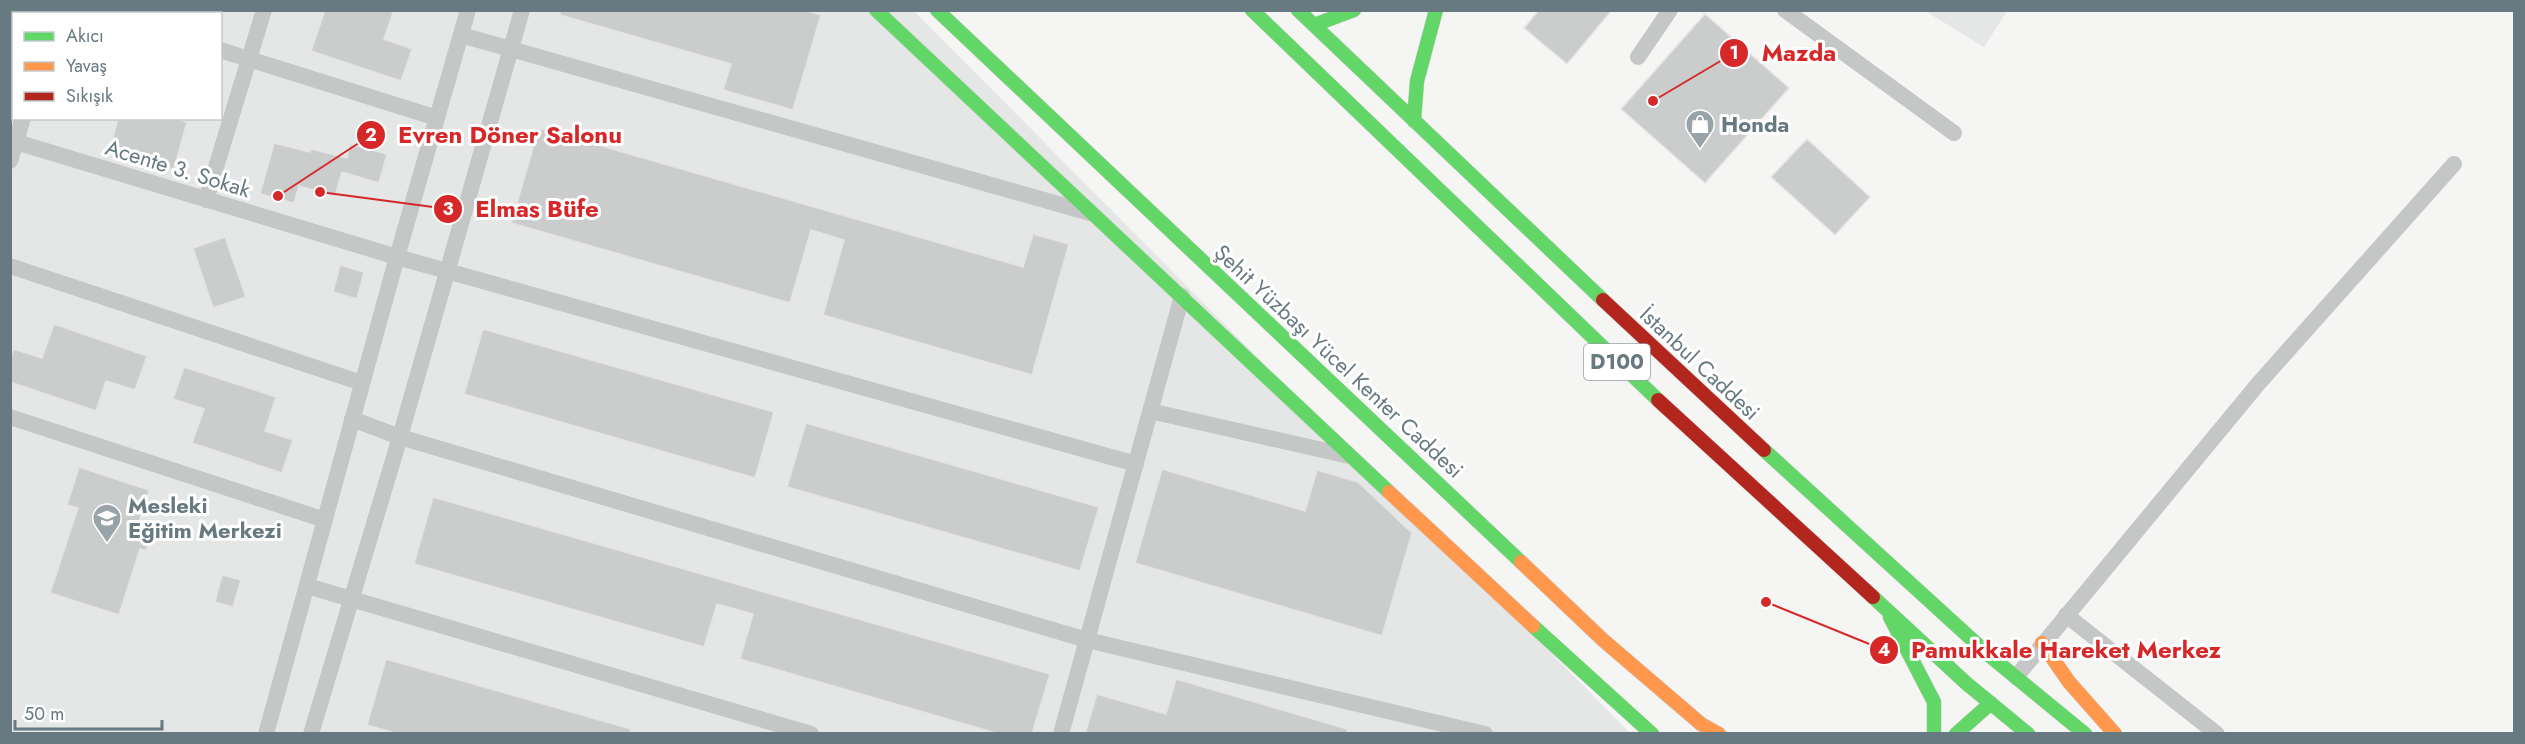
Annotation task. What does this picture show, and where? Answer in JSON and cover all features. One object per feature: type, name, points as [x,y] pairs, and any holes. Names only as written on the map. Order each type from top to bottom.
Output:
[{"type":"main road","points":[[876,10],[1575,666],[1652,734]]},
{"type":"main road","name":"Şehit Yüzbaşı Yücel Kenter Caddesi","points":[[938,10],[1603,640],[1701,724],[1719,734]]},
{"type":"main road","name":"D100","points":[[1252,10],[1634,378],[1887,611],[2028,734]]},
{"type":"main road","name":"İstanbul Caddesi","points":[[1298,10],[1656,351],[2016,677],[2085,734]]},
{"type":"main road","points":[[1314,25],[1354,10]]},
{"type":"main road","points":[[1414,121],[1417,81],[1436,10]]},
{"type":"main road","points":[[1887,611],[1934,702],[1934,734]]},
{"type":"main road","points":[[2042,643],[2069,682],[2115,734]]},
{"type":"main road","points":[[1956,734],[2016,677]]},
{"type":"street","points":[[206,200],[264,10]]},
{"type":"street","points":[[266,734],[396,257],[468,10]]},
{"type":"street","points":[[311,734],[400,437],[522,10]]},
{"type":"street","points":[[1638,57],[1670,10]]},
{"type":"street","points":[[1785,10],[1954,133]]},
{"type":"street","points":[[461,34],[1094,214]]},
{"type":"street","points":[[222,52],[437,118]]},
{"type":"street","points":[[10,161],[22,120]]},
{"type":"street","name":"Acente 3. Sokak","points":[[16,142],[396,257],[1136,464]]},
{"type":"street","points":[[2016,677],[2258,384],[2454,164]]},
{"type":"street","points":[[10,266],[362,383]]},
{"type":"street","points":[[1061,734],[1182,296]]},
{"type":"street","points":[[1150,411],[1352,457]]},
{"type":"street","points":[[10,417],[325,520]]},
{"type":"street","points":[[352,419],[400,437],[1087,640],[1485,734]]},
{"type":"street","points":[[307,586],[811,734]]},
{"type":"street","points":[[2066,615],[2217,734]]},
{"type":"shaded area","points":[[10,11],[914,11],[1630,733],[11,733]]},
{"type":"shaded area","points":[[1925,11],[2007,11],[1984,47]]},
{"type":"building","points":[[325,10],[394,10],[384,39],[412,49],[401,81],[311,51]]},
{"type":"building","points":[[560,10],[804,10],[821,15],[793,110],[723,90],[731,64],[560,15]]},
{"type":"building","points":[[1539,10],[1612,10],[1567,64],[1524,28]]},
{"type":"building","points":[[1705,14],[1789,88],[1705,183],[1621,109]]},
{"type":"building","points":[[118,120],[180,120],[187,122],[174,169],[146,162],[148,155],[111,146]]},
{"type":"building","points":[[539,128],[1023,267],[1033,234],[1069,244],[1032,375],[823,315],[844,240],[811,230],[790,303],[511,223]]},
{"type":"building","points":[[1807,139],[1870,197],[1835,235],[1771,177]]},
{"type":"building","points":[[274,143],[347,158],[350,144],[387,154],[379,183],[342,172],[335,196],[299,186],[294,203],[260,194]]},
{"type":"building","points":[[225,237],[246,297],[213,308],[193,248]]},
{"type":"building","points":[[340,265],[364,272],[357,299],[333,292]]},
{"type":"building","points":[[54,324],[147,356],[135,390],[106,381],[96,411],[10,382],[10,359],[14,349],[42,358]]},
{"type":"building","points":[[483,329],[774,412],[755,478],[464,394]]},
{"type":"building","points":[[184,367],[276,397],[265,431],[293,440],[282,473],[192,443],[204,409],[173,399]]},
{"type":"building","points":[[806,423],[1099,507],[1080,571],[787,487]]},
{"type":"building","name":"Mesleki Eğitim Merkezi","points":[[79,467],[149,490],[138,525],[153,530],[146,551],[140,549],[119,615],[50,593],[78,508],[67,505]]},
{"type":"building","points":[[1162,469],[1305,511],[1317,470],[1358,482],[1412,533],[1382,636],[1135,563]]},
{"type":"building","points":[[433,497],[1050,674],[1032,734],[999,734],[740,659],[753,614],[717,604],[704,647],[414,564]]},
{"type":"building","points":[[222,575],[241,580],[233,607],[215,602]]},
{"type":"building","points":[[386,659],[631,729],[630,734],[398,734],[367,725]]},
{"type":"building","points":[[1176,679],[1347,729],[1347,734],[1085,734],[1097,694],[1166,714]]},
{"type":"traffic: fast","points":[[876,10],[1389,492]]},
{"type":"traffic: fast","points":[[937,10],[1521,562]]},
{"type":"traffic: fast","points":[[1252,10],[1658,400]]},
{"type":"traffic: fast","points":[[1298,10],[1603,300]]},
{"type":"traffic: fast","points":[[1314,25],[1354,10]]},
{"type":"traffic: fast","points":[[1414,121],[1417,81],[1436,10]]},
{"type":"traffic: fast","points":[[1764,450],[1990,656],[2085,734]]},
{"type":"traffic: fast","points":[[1873,597],[1966,683],[2028,734]]},
{"type":"traffic: fast","points":[[1890,617],[1934,702],[1934,734]]},
{"type":"traffic: fast","points":[[1533,626],[1652,734]]},
{"type":"traffic: fast","points":[[1956,734],[1991,703]]},
{"type":"traffic: slow","points":[[1389,492],[1533,626]]},
{"type":"traffic: slow","points":[[1521,562],[1603,640],[1701,724],[1719,734]]},
{"type":"traffic: slow","points":[[2042,643],[2069,682],[2115,734]]},
{"type":"traffic: jam","points":[[1603,300],[1764,450]]},
{"type":"traffic: jam","points":[[1658,400],[1873,597]]},
{"type":"place","name":"Mazda","points":[[1653,101]]},
{"type":"place","name":"Honda","points":[[1700,150]]},
{"type":"place","name":"Elmas Büfe","points":[[320,192]]},
{"type":"place","name":"Evren Döner Salonu","points":[[278,196]]},
{"type":"place","name":"Mesleki Eğitim Merkezi","points":[[107,544]]},
{"type":"place","name":"Pamukkale Hareket Merkez","points":[[1766,602]]}]
